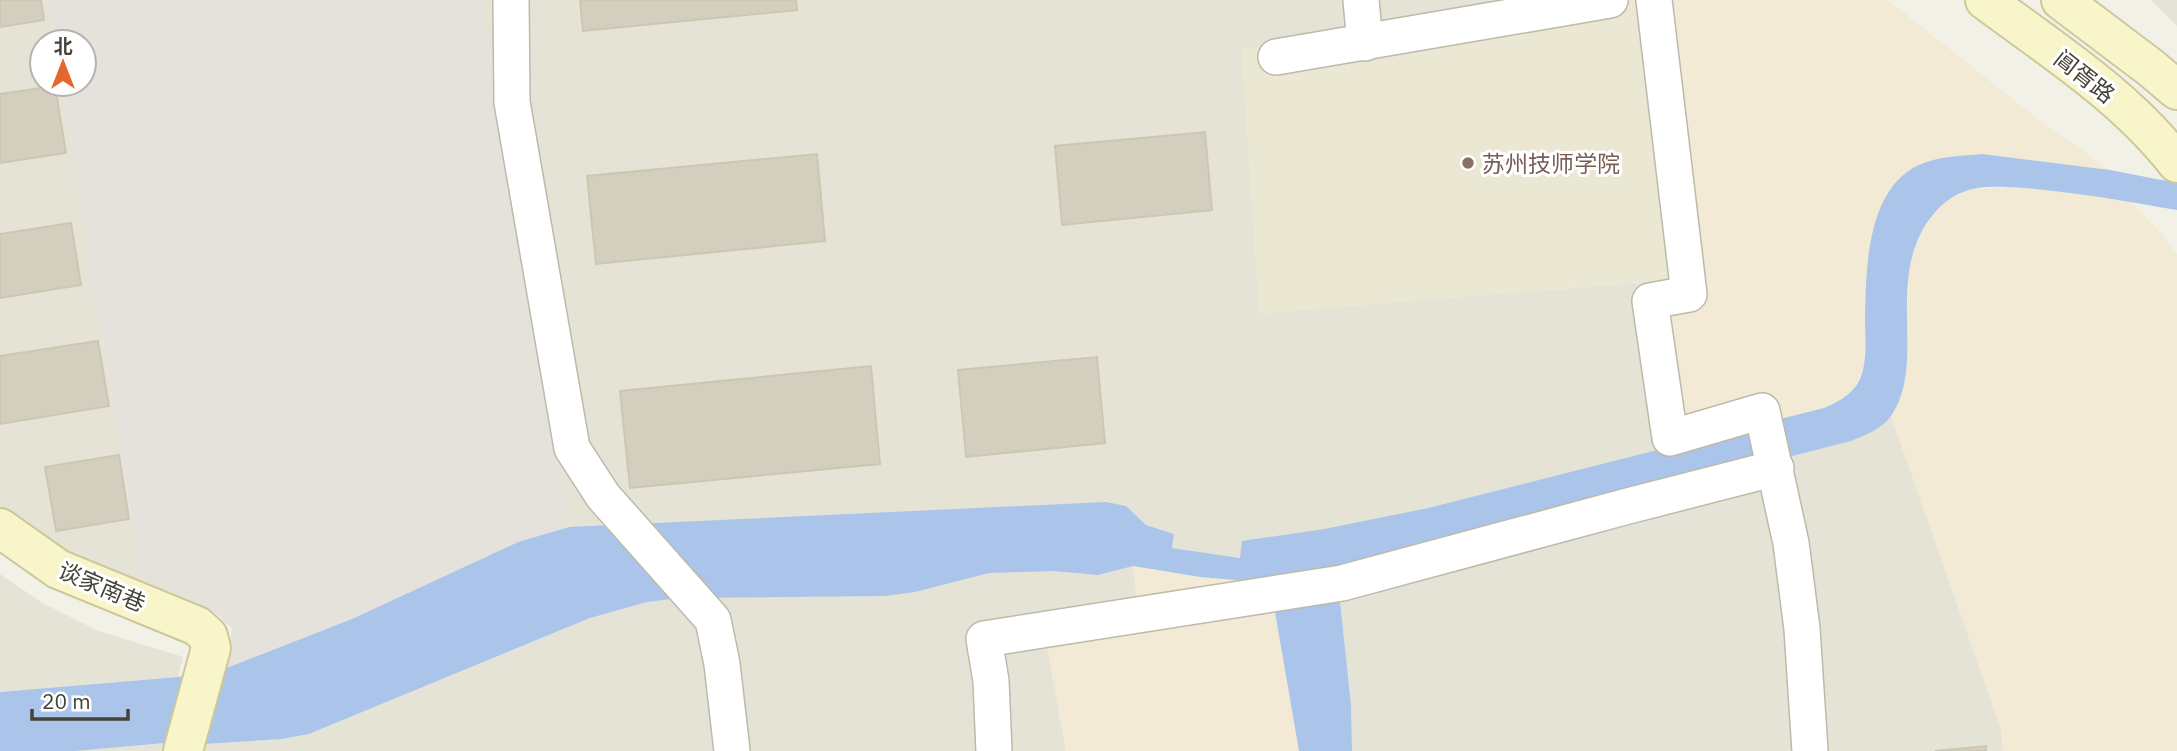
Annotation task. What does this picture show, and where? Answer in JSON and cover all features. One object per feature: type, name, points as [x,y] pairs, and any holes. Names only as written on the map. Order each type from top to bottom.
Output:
[{"type":"main road","name":"阊胥路","points":[[1985,0],[2118,101],[2143,124],[2177,163]]},
{"type":"main road","points":[[2061,0],[2177,90]]},
{"type":"main road","name":"谈家南巷","points":[[0,528],[58,569],[197,626],[210,642],[184,749]]},
{"type":"street","points":[[511,0],[512,102],[572,448],[603,496],[713,620],[722,664],[732,751]]},
{"type":"street","points":[[1361,0],[1365,43]]},
{"type":"street","points":[[1276,57],[1610,0]]},
{"type":"street","points":[[1654,0],[1689,294],[1650,301],[1670,438],[1762,411],[1791,543],[1801,617],[1810,751]]},
{"type":"street","points":[[994,751],[990,681],[984,639],[1342,583],[1775,466]]},
{"type":"shaded area","points":[[0,0],[48,0],[53,28],[28,28],[28,98],[64,98],[141,589],[45,544],[0,507]]},
{"type":"shaded area","points":[[48,0],[481,0],[569,527],[518,542],[352,619],[224,669],[232,629],[217,614],[141,589],[64,98],[98,98],[98,28],[53,28]]},
{"type":"shaded area","points":[[481,0],[1535,0],[1259,313],[1656,281],[1678,446],[1428,508],[1242,542],[1241,558],[1171,548],[1174,534],[1146,525],[1126,506],[1141,629],[1047,645],[1066,751],[203,751],[205,744],[282,739],[309,734],[590,618],[569,527]]},
{"type":"shaded area","name":"苏州技师学院","points":[[1535,0],[1666,0],[1700,277],[1259,314],[1241,49]]},
{"type":"shaded area","points":[[1666,0],[1888,0],[2030,113],[2110,170],[1982,154],[1931,161],[1905,174],[1892,190],[1872,232],[1866,287],[1864,364],[1850,394],[1824,408],[1678,446],[1656,281],[1699,278]]},
{"type":"shaded area","points":[[2151,0],[2177,0],[2177,26]]},
{"type":"shaded area","points":[[2007,187],[2053,190],[2131,202],[2177,254],[2177,751],[2003,751],[2001,729],[1891,416],[1899,399],[1906,350],[1908,280],[1917,240],[1937,209],[1955,195],[1967,190]]},
{"type":"shaded area","points":[[1891,416],[2001,729],[2003,751],[1352,751],[1351,705],[1337,573],[1851,441],[1881,426]]},
{"type":"shaded area","points":[[1133,566],[1200,577],[1270,583],[1299,751],[1066,751],[1047,645],[1140,629]]},
{"type":"shaded area","points":[[0,574],[41,602],[99,631],[183,657],[178,677],[0,692]]},
{"type":"shaded area","points":[[165,743],[163,751],[75,751]]},
{"type":"water","points":[[1982,154],[2110,170],[2177,183],[2177,210],[2081,194],[2024,188],[1987,187],[1961,193],[1935,212],[1918,240],[1910,266],[1907,292],[1906,370],[1901,394],[1891,416],[1878,428],[1851,441],[1337,573],[1351,705],[1352,751],[1299,751],[1270,583],[1200,577],[1133,566],[1098,575],[1053,571],[989,573],[915,592],[885,596],[679,598],[647,602],[590,618],[309,734],[282,739],[205,744],[165,743],[75,751],[0,751],[0,692],[178,677],[224,669],[352,619],[518,542],[569,527],[1106,502],[1126,506],[1146,525],[1174,534],[1172,548],[1240,558],[1242,541],[1324,529],[1428,508],[1824,408],[1847,395],[1855,388],[1861,376],[1865,352],[1866,278],[1872,233],[1888,192],[1902,177],[1919,165],[1942,158]]},
{"type":"building","points":[[0,0],[41,0],[44,20],[0,27]]},
{"type":"building","points":[[580,0],[796,0],[797,10],[583,31]]},
{"type":"building","points":[[28,90],[28,98],[57,98],[66,153],[0,163],[0,94]]},
{"type":"building","points":[[1205,132],[1212,210],[1062,225],[1055,146]]},
{"type":"building","points":[[817,154],[825,241],[596,264],[587,176]]},
{"type":"building","points":[[71,223],[81,285],[0,298],[0,234]]},
{"type":"building","points":[[98,341],[109,406],[0,424],[0,356]]},
{"type":"building","points":[[1097,357],[1105,443],[966,457],[958,370]]},
{"type":"building","points":[[871,366],[880,464],[630,488],[620,391]]},
{"type":"building","points":[[119,455],[129,519],[56,531],[45,467]]},
{"type":"building","points":[[1986,746],[1986,751],[1935,751]]},
{"type":"place","name":"苏州技师学院","points":[[1468,163]]}]
